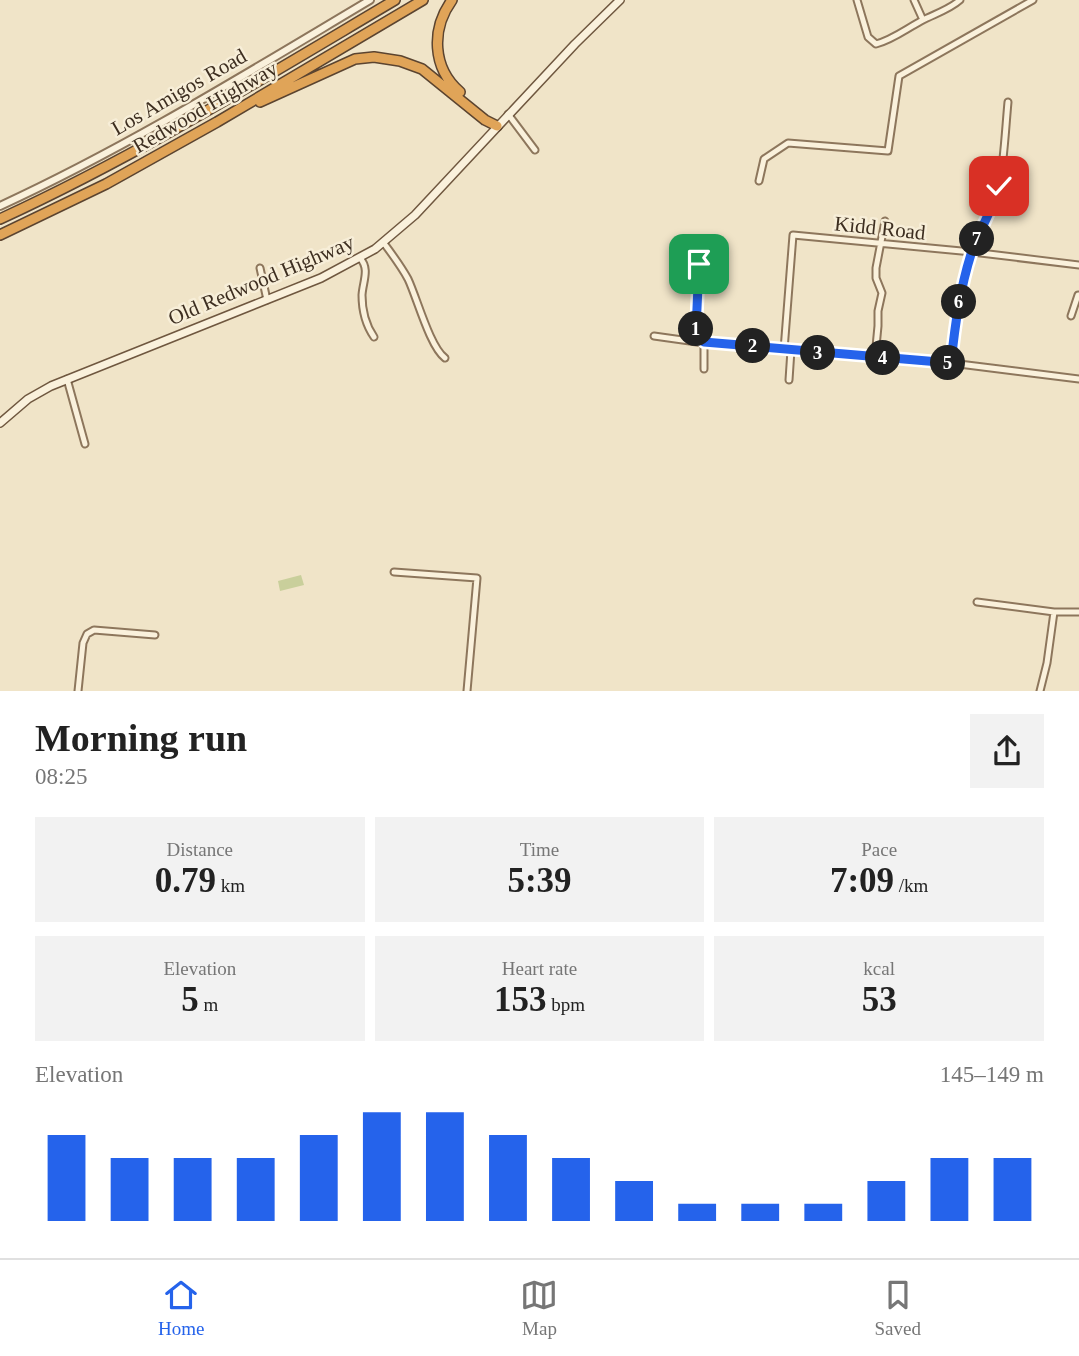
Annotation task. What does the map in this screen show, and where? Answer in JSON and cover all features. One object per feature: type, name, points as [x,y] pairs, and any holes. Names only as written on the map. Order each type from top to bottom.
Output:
[{"type":"highway","name":"Redwood Highway","points":[[0,219],[137,151],[395,0]]},
{"type":"highway","name":"Redwood Highway","points":[[0,235],[106,184],[217,122],[423,0]]},
{"type":"highway","points":[[452,0],[439,26],[438,45],[442,66],[446,77],[456,89],[497,126]]},
{"type":"highway","points":[[217,122],[337,66],[355,59],[374,57],[400,61],[422,69],[485,120],[497,126]]},
{"type":"main road","name":"Old Redwood Highway","points":[[0,423],[28,399],[67,380],[321,278],[360,258],[415,215],[508,114],[620,0]]},
{"type":"street","name":"Los Amigos Road","points":[[0,206],[150,130],[370,0]]},
{"type":"street","points":[[857,0],[868,37],[876,44],[960,0]]},
{"type":"street","points":[[914,0],[923,20]]},
{"type":"street","points":[[759,181],[764,159],[788,143],[888,151],[900,76],[1034,0]]},
{"type":"street","points":[[951,363],[959,298],[972,252],[995,201],[1005,150],[1008,102]]},
{"type":"street","points":[[508,114],[535,150]]},
{"type":"street","points":[[875,357],[882,293],[876,278],[885,221]]},
{"type":"street","name":"Kidd Road","points":[[784,350],[793,235],[1079,265]]},
{"type":"street","points":[[383,242],[406,276],[433,344],[445,358]]},
{"type":"street","points":[[702,249],[699,259],[696,330],[704,342],[704,369]]},
{"type":"street","points":[[360,258],[366,264],[362,293],[364,318],[374,337]]},
{"type":"street","points":[[260,268],[267,300]]},
{"type":"street","points":[[1071,316],[1079,295]]},
{"type":"street","points":[[654,336],[791,351],[951,363],[1079,379]]},
{"type":"street","points":[[789,380],[791,351]]},
{"type":"street","points":[[67,380],[85,444]]},
{"type":"street","points":[[394,572],[477,578],[467,691]]},
{"type":"street","points":[[977,602],[1054,612],[1079,612]]},
{"type":"street","points":[[1040,691],[1054,612]]},
{"type":"street","points":[[78,691],[83,643],[87,634],[94,630],[155,635]]},
{"type":"green space","points":[[301,575],[304,585],[280,591],[278,581]]},
{"type":"route","points":[[699,264],[696,330],[704,342],[951,363],[959,298],[972,252],[999,186]]}]
